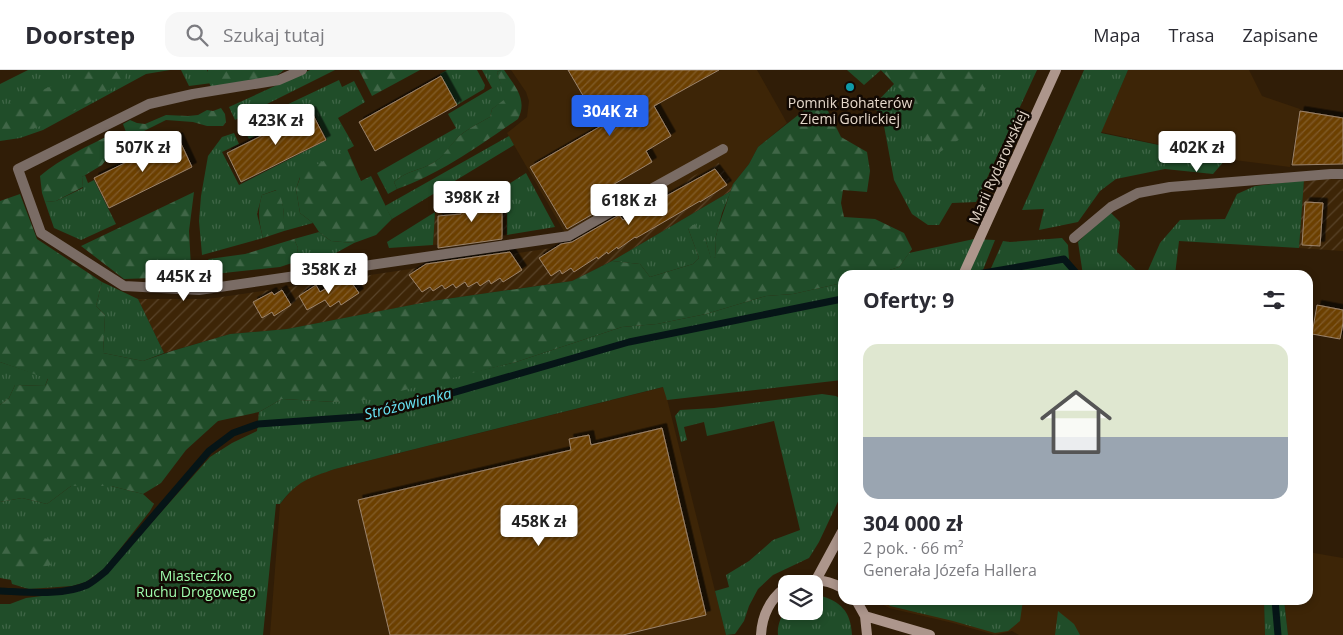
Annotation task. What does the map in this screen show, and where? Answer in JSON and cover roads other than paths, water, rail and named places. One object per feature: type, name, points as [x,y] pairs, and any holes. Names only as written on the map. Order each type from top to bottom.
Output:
[{"type":"street","points":[[302,70],[279,80],[193,94],[149,104],[18,169],[41,233],[124,286],[199,290],[569,236],[723,149]]},
{"type":"street","name":"Marii Rydarowskiej","points":[[966,270],[1056,70]]},
{"type":"street","points":[[1074,238],[1111,207],[1138,193],[1170,187],[1343,174]]},
{"type":"street","points":[[819,575],[838,539]]},
{"type":"street","points":[[823,581],[829,581],[838,586]]},
{"type":"street","points":[[761,635],[766,611],[778,594]]},
{"type":"street","points":[[859,605],[865,616],[868,635]]},
{"type":"street","points":[[865,616],[930,635]]},
{"type":"waterway","name":"Stróżowianka","points":[[1001,270],[1064,259],[1074,270]]},
{"type":"waterway","name":"Stróżowianka","points":[[0,591],[67,591],[92,582],[106,571],[209,451],[233,433],[258,424],[372,416],[629,342],[838,300]]},
{"type":"waterway","name":"Stróżowianka","points":[[1275,605],[1278,635]]},
{"type":"place","name":"Pomnik Bohaterów Ziemi Gorlickiej","points":[[850,87]]},
{"type":"park label","name":"Miasteczko Ruchu Drogowego","points":[[196,584]]}]
